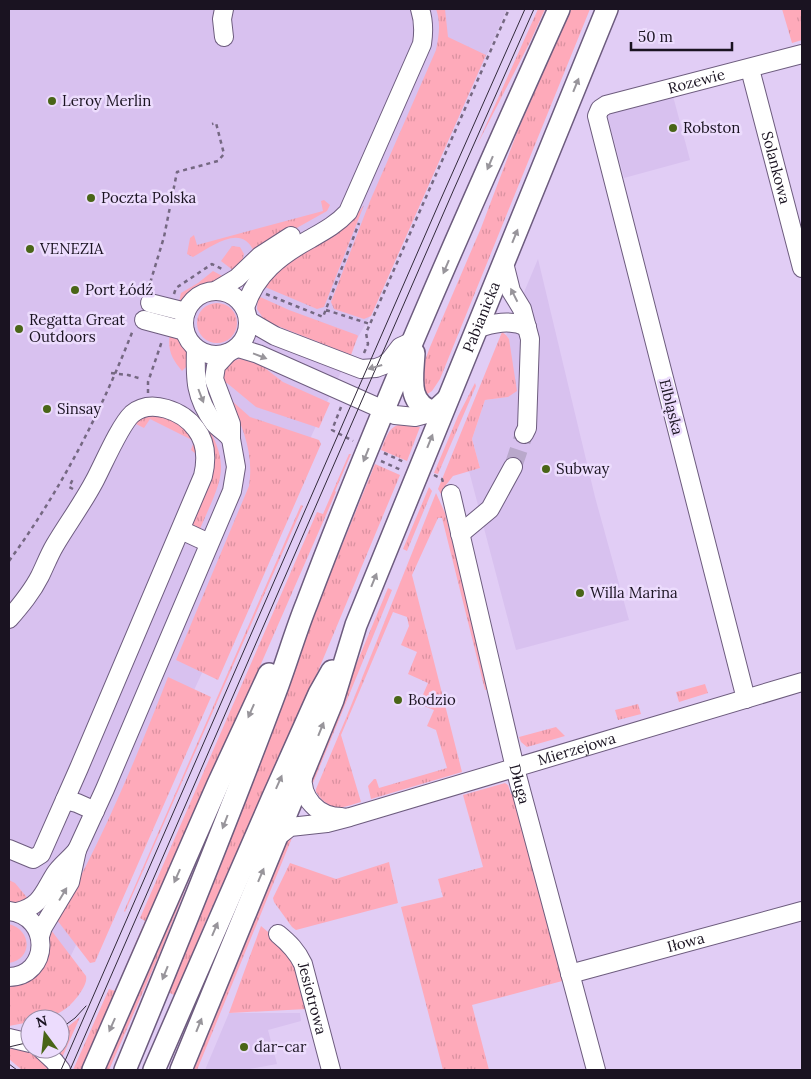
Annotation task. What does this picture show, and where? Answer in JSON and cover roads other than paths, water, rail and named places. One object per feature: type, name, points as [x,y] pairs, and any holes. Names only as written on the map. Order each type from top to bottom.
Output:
[{"type":"main road","points":[[125,1070],[166,972],[279,683],[306,605],[385,410],[506,127],[559,9]]},
{"type":"main road","name":"Pabianicka","points":[[356,625],[441,406],[504,263],[607,9]]},
{"type":"main road","points":[[414,340],[412,387],[414,394],[422,407],[441,406]]},
{"type":"main road","points":[[93,1070],[262,686],[306,605]]},
{"type":"main road","points":[[181,1070],[333,700],[356,625]]},
{"type":"main road","points":[[154,1070],[236,879],[319,694],[356,625]]},
{"type":"street","points":[[224,9],[222,19],[224,37]]},
{"type":"street","points":[[40,936],[43,927],[70,882],[77,850],[232,491],[235,478],[235,457],[231,439],[230,418],[214,379],[216,366],[245,338],[247,315],[253,288],[276,261],[340,221],[348,212],[422,44],[424,20],[420,9]]},
{"type":"street","name":"Rozewie","points":[[597,116],[600,109],[606,105],[802,54]]},
{"type":"street","name":"Solankowa","points":[[750,69],[802,268]]},
{"type":"street","name":"Elbląska","points":[[597,116],[746,699]]},
{"type":"street","points":[[178,310],[189,305],[197,297],[217,290],[236,278],[260,256],[287,238],[336,211],[358,192]]},
{"type":"street","points":[[504,263],[511,291],[522,309],[530,339],[527,428],[524,434]]},
{"type":"street","points":[[217,290],[239,299],[247,315],[275,336],[361,369],[376,368],[384,365],[400,347],[414,340]]},
{"type":"street","points":[[148,301],[178,310],[184,317],[188,340],[205,354],[216,355],[233,350],[258,354],[405,417],[424,416],[441,406]]},
{"type":"street","points":[[140,322],[185,331]]},
{"type":"street","points":[[476,329],[504,322],[517,323],[527,327]]},
{"type":"street","points":[[196,348],[195,371],[198,392],[214,423],[231,439]]},
{"type":"street","points":[[9,619],[27,598],[40,577],[54,546],[91,488],[128,419],[140,409],[147,407],[164,408],[187,419],[198,431],[204,443],[206,458],[203,476],[181,530],[41,854],[38,858],[28,858],[9,849]]},
{"type":"street","points":[[460,534],[490,509],[513,467]]},
{"type":"street","name":"Długa","points":[[451,494],[515,768],[596,1070]]},
{"type":"street","points":[[181,530],[209,543]]},
{"type":"street","name":"Mierzejowa","points":[[277,838],[290,827],[327,823],[350,817],[802,682]]},
{"type":"street","points":[[303,774],[305,792],[316,808],[330,816],[350,817]]},
{"type":"street","points":[[65,800],[77,802],[95,811]]},
{"type":"street","points":[[13,911],[26,910],[38,903],[56,873],[77,850]]},
{"type":"street","points":[[9,977],[21,974],[31,968],[38,958],[41,947],[40,936],[36,926],[28,917],[13,911]]},
{"type":"street","name":"Iłowa","points":[[570,974],[802,911]]},
{"type":"street","name":"Jesiotrowa","points":[[278,934],[290,943],[298,953],[303,964],[331,1070]]},
{"type":"street","points":[[52,1059],[60,1070]]},
{"type":"tunnel","points":[[513,467],[524,434]]},
{"type":"tram line","points":[[61,1070],[525,9]]},
{"type":"tram line","points":[[70,1070],[534,9]]},
{"type":"tram line","points":[[70,1022],[86,1006]]},
{"type":"tram line","points":[[9,1047],[20,1044]]},
{"type":"tram line","points":[[9,1064],[17,1070]]},
{"type":"place","name":"Leroy Merlin","points":[[52,101]]},
{"type":"place","name":"Robston","points":[[673,128]]},
{"type":"place","name":"Poczta Polska","points":[[91,198]]},
{"type":"place","name":"VENEZIA","points":[[30,249]]},
{"type":"place","name":"Port Łódź","points":[[75,290]]},
{"type":"place","name":"Regatta Great Outdoors","points":[[19,329]]},
{"type":"place","name":"Sinsay","points":[[47,409]]},
{"type":"place","name":"Subway","points":[[546,469]]},
{"type":"place","name":"Willa Marina","points":[[580,593]]},
{"type":"place","name":"Bodzio","points":[[398,700]]},
{"type":"place","name":"dar-car","points":[[244,1047]]}]
